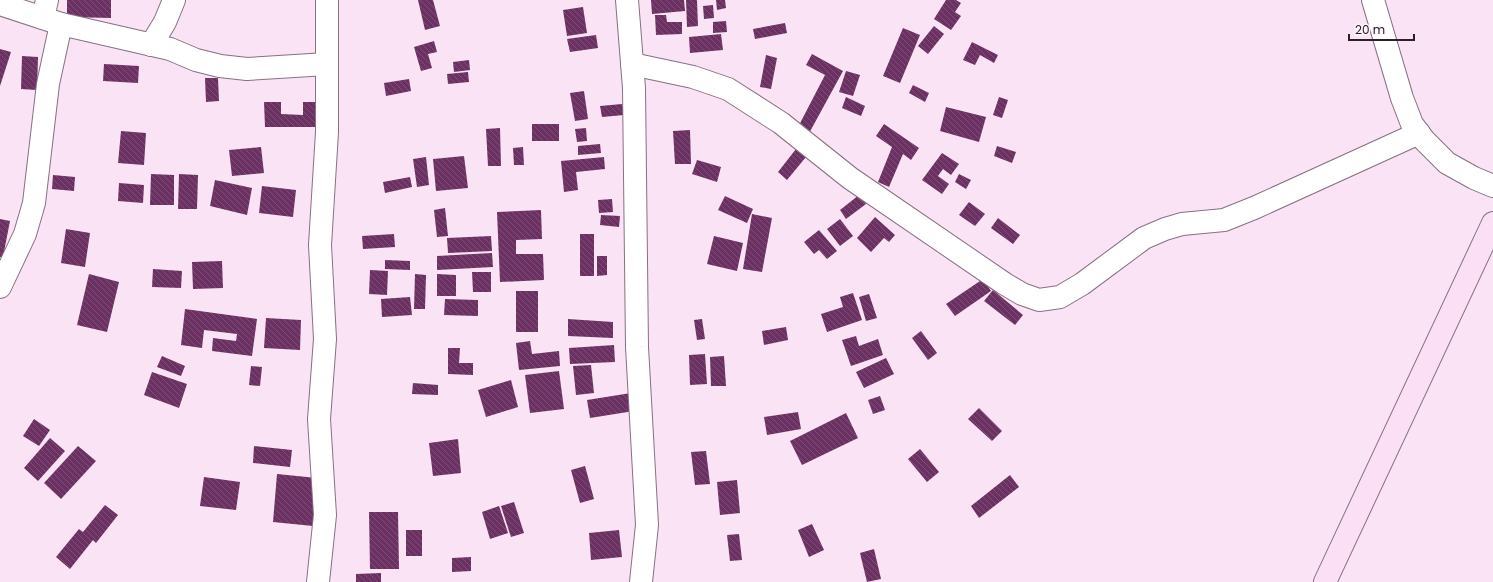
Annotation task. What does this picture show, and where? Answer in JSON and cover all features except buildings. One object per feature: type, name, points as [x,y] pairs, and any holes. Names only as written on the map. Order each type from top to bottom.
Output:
[{"type":"street","points":[[151,45],[165,22],[174,0]]},
{"type":"street","points":[[318,582],[325,515],[319,419],[325,339],[320,245],[327,132],[327,0]]},
{"type":"street","points":[[627,0],[634,95],[637,347],[647,525],[642,582]]},
{"type":"street","points":[[1373,0],[1402,98],[1412,124],[1446,163],[1493,186]]},
{"type":"street","points":[[0,4],[50,14],[170,50],[196,60],[220,66],[247,69],[327,64]]},
{"type":"street","points":[[0,287],[24,234],[34,203],[48,84],[50,14]]},
{"type":"street","points":[[632,64],[693,77],[728,89],[781,123],[850,178],[1005,284],[1022,294],[1039,300],[1060,297],[1082,284],[1144,238],[1182,224],[1224,220],[1254,208],[1419,133]]},
{"type":"street","points":[[1325,582],[1493,223]]}]
